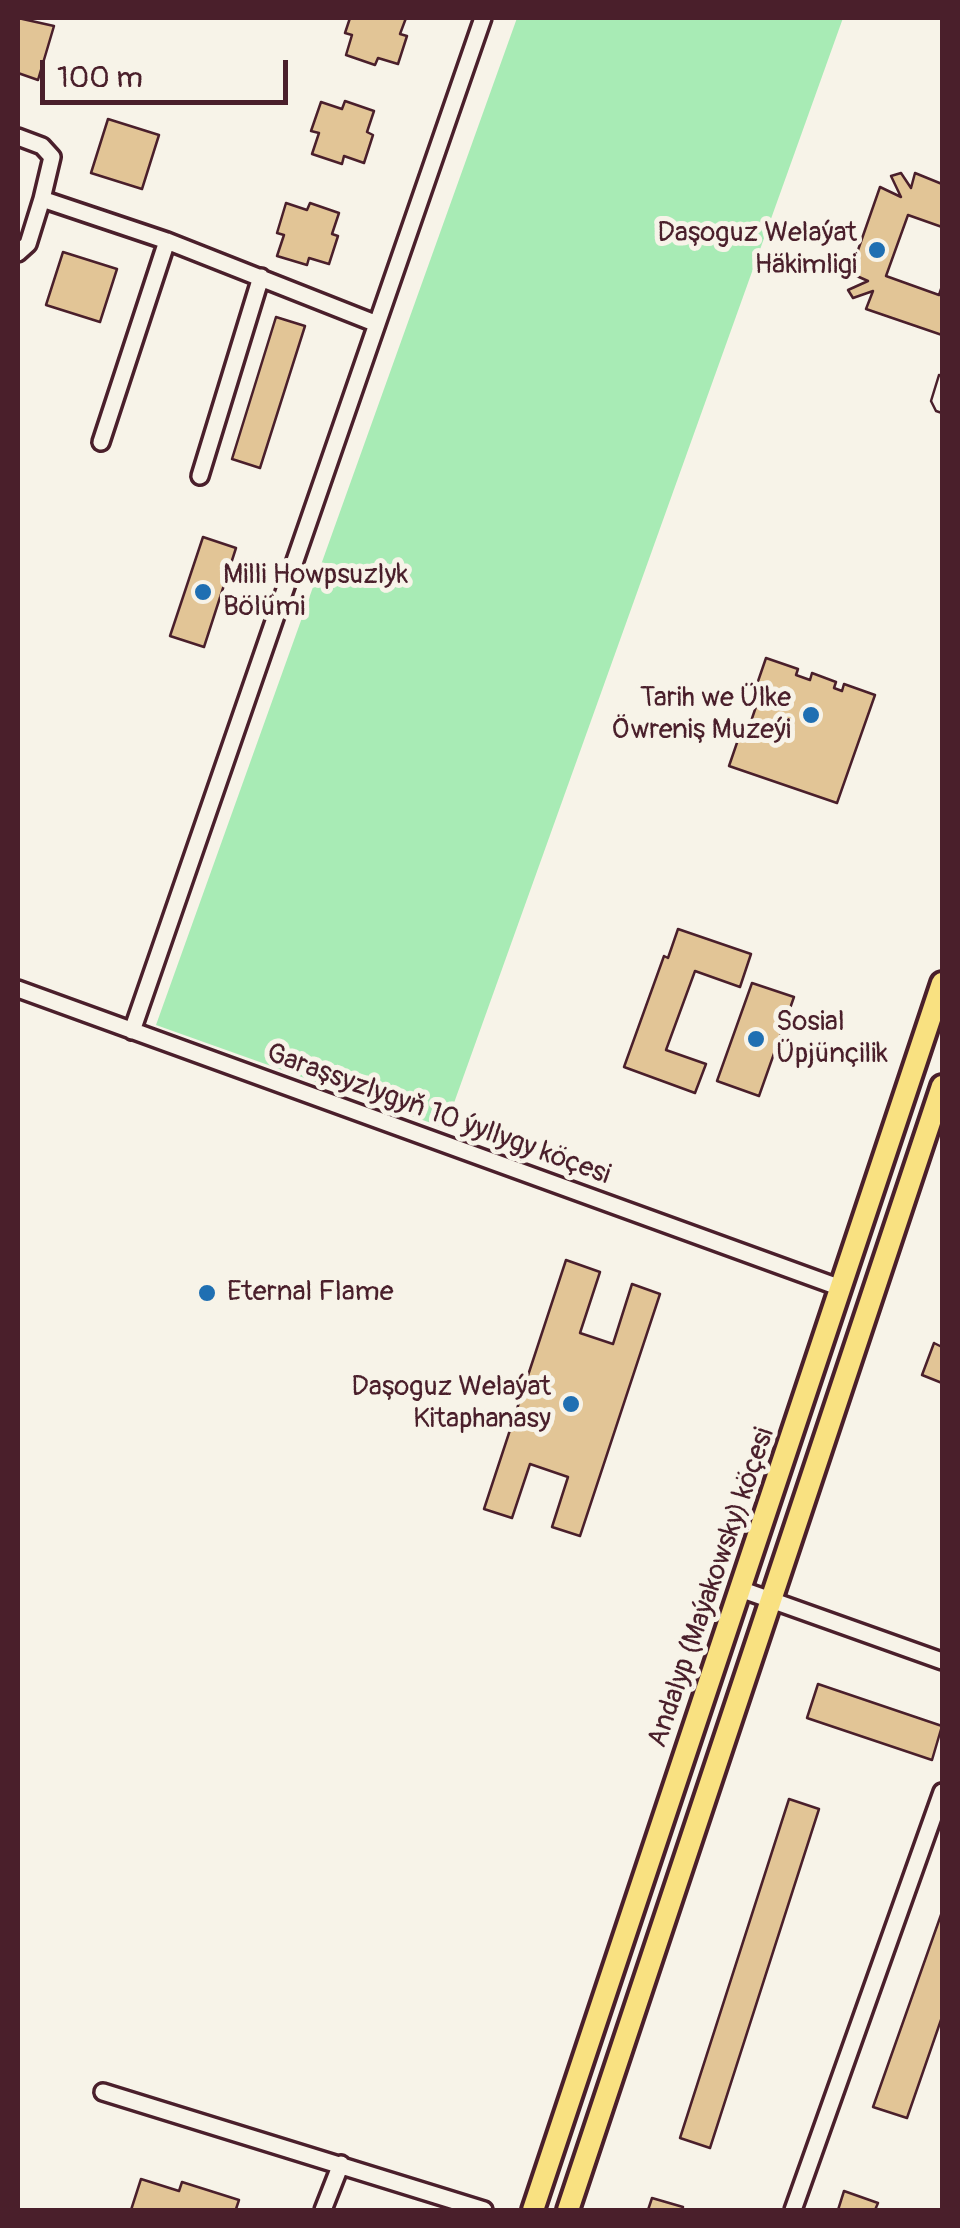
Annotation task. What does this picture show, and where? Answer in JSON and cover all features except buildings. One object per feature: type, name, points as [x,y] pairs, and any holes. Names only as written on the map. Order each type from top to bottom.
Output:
[{"type":"main road","name":"Andalyp (Maýakowsky) köçesi","points":[[534,2210],[942,983]]},
{"type":"main road","name":"Andalyp (Maýakowsky) köçesi","points":[[568,2210],[770,1599],[912,1186],[942,1086]]},
{"type":"street","points":[[132,1031],[483,18]]},
{"type":"street","points":[[18,137],[42,146],[52,158],[28,244],[18,253]]},
{"type":"street","points":[[42,199],[167,241],[377,324]]},
{"type":"street","points":[[102,442],[167,241]]},
{"type":"street","points":[[200,476],[262,277]]},
{"type":"street","name":"Garaşsyzlygyň 10 ýyllygy köçesi","points":[[18,989],[841,1288]]},
{"type":"street","points":[[740,1588],[942,1662]]},
{"type":"street","points":[[793,2210],[942,1792]]},
{"type":"street","points":[[102,2092],[484,2210]]},
{"type":"street","points":[[323,2210],[341,2164]]},
{"type":"green space","points":[[517,18],[843,18],[445,1128],[156,1025]]},
{"type":"place","name":"Daşoguz Welaýat Häkimligi","points":[[877,250]]},
{"type":"place","name":"Milli Howpsuzlyk Bölümi","points":[[203,592]]},
{"type":"place","name":"Tarih we Ülke Öwreniş Muzeýi","points":[[811,715]]},
{"type":"place","name":"Sosial Üpjünçilik","points":[[756,1039]]},
{"type":"place","name":"Eternal Flame","points":[[207,1293]]},
{"type":"place","name":"Daşoguz Welaýat Kitaphanasy","points":[[571,1404]]}]
